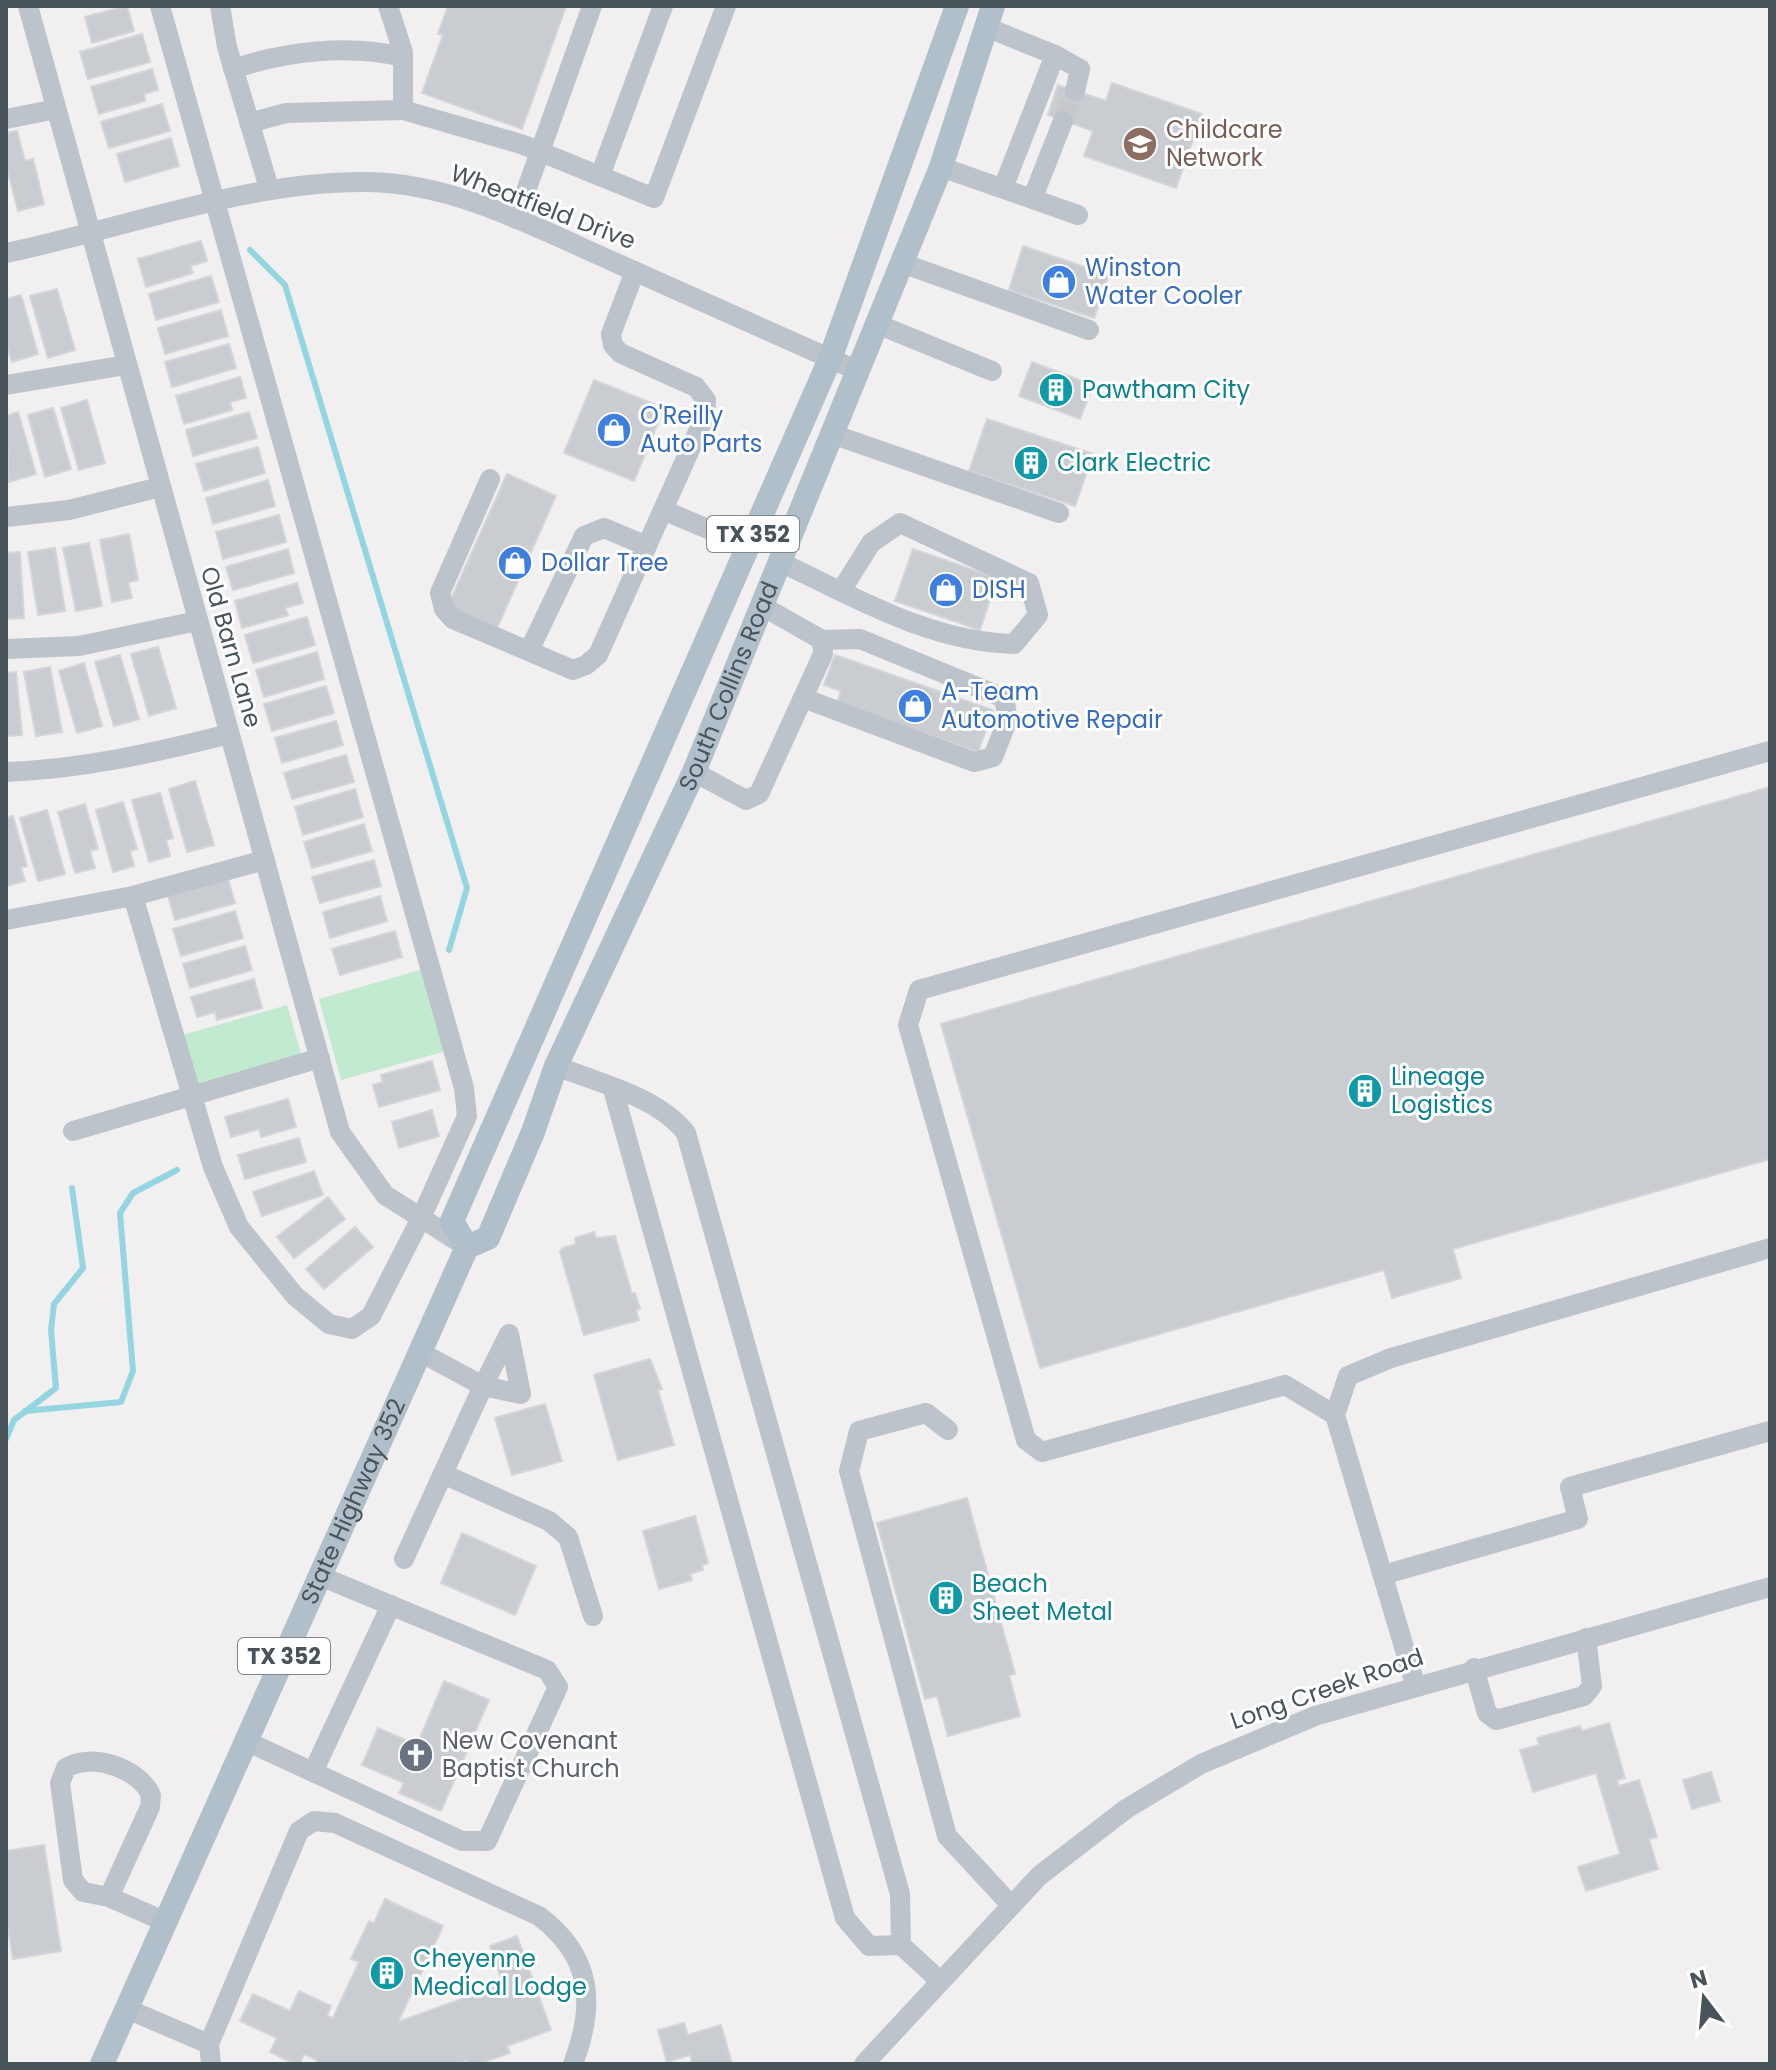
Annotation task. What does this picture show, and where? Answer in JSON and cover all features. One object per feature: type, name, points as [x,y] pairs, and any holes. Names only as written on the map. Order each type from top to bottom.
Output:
[{"type":"main road","name":"South Collins Road","points":[[527,1054],[830,359],[957,6]]},
{"type":"main road","name":"South Collins Road","points":[[548,1090],[556,1066],[694,772],[941,167],[990,17]]},
{"type":"main road","points":[[527,1054],[556,1066]]},
{"type":"main road","name":"TX 352","points":[[467,1247],[452,1221],[527,1054]]},
{"type":"main road","name":"State Highway 352","points":[[102,2064],[467,1247],[488,1238],[548,1090]]},
{"type":"street","name":"Old Barn Lane","points":[[28,6],[340,1132],[353,1155],[385,1195],[467,1247]]},
{"type":"street","points":[[133,896],[213,1167],[239,1227],[295,1296],[329,1324],[352,1329],[371,1316],[421,1218],[467,1116],[464,1088],[160,6]]},
{"type":"street","points":[[388,6],[403,57],[403,110]]},
{"type":"street","points":[[516,219],[592,6]]},
{"type":"street","points":[[600,176],[663,6]]},
{"type":"street","points":[[249,123],[286,113],[403,110],[539,151],[654,198],[726,6]]},
{"type":"street","points":[[226,7],[233,69],[269,188]]},
{"type":"street","points":[[990,17],[1080,69],[1075,91]]},
{"type":"street","points":[[233,69],[285,54],[358,51],[403,57]]},
{"type":"street","points":[[1003,188],[1055,55]]},
{"type":"street","points":[[6,119],[56,109]]},
{"type":"street","points":[[1033,197],[1063,121]]},
{"type":"street","points":[[941,167],[1078,215]]},
{"type":"street","name":"Wheatfield Drive","points":[[6,253],[90,236],[269,188],[384,183],[466,200],[516,219],[858,371]]},
{"type":"street","points":[[902,263],[1089,330]]},
{"type":"street","points":[[490,479],[440,593],[444,609],[453,619],[573,670],[586,665],[598,655],[705,416],[706,400],[696,387],[620,353],[613,345],[611,334],[635,271]]},
{"type":"street","points":[[877,324],[992,371]]},
{"type":"street","points":[[6,385],[126,365]]},
{"type":"street","points":[[832,434],[1059,513]]},
{"type":"street","points":[[6,517],[69,510],[160,487]]},
{"type":"street","points":[[663,510],[748,546]]},
{"type":"street","points":[[780,562],[841,591],[927,630],[980,643],[1014,644],[1038,615],[1029,583],[900,523],[871,543],[841,591]]},
{"type":"street","points":[[529,651],[584,536],[604,528],[647,546]]},
{"type":"street","points":[[762,606],[822,640],[860,639],[1004,698],[1008,719],[993,757],[974,762],[803,698]]},
{"type":"street","points":[[6,649],[79,646],[197,621]]},
{"type":"street","points":[[694,772],[746,800],[759,794],[823,654],[822,640]]},
{"type":"street","points":[[6,772],[57,770],[132,759],[229,734]]},
{"type":"street","points":[[1335,1415],[1285,1385],[1042,1452],[1026,1440],[908,1025],[919,990],[1770,751]]},
{"type":"street","points":[[6,920],[133,896],[265,860]]},
{"type":"street","points":[[73,1131],[320,1058]]},
{"type":"street","points":[[556,1066],[668,1114],[686,1133],[900,1894],[901,1945]]},
{"type":"street","points":[[613,1089],[845,1918],[869,1946],[901,1945],[940,1981]]},
{"type":"street","points":[[1415,1684],[1335,1415],[1348,1376],[1391,1358],[1770,1248]]},
{"type":"street","points":[[404,1559],[483,1386],[420,1352]]},
{"type":"street","points":[[948,1430],[926,1413],[859,1431],[849,1471],[947,1836],[1010,1904]]},
{"type":"street","points":[[1383,1575],[1578,1519],[1570,1487],[1770,1431]]},
{"type":"street","points":[[443,1474],[549,1521],[568,1537],[593,1616]]},
{"type":"street","points":[[246,1741],[462,1841],[487,1841],[558,1687],[547,1670],[320,1576]]},
{"type":"street","name":"Long Creek Road","points":[[864,2064],[1039,1876],[1126,1809],[1201,1764],[1276,1730],[1415,1684],[1770,1587]]},
{"type":"street","points":[[313,1772],[391,1605]]},
{"type":"street","points":[[1474,1668],[1487,1713],[1496,1720],[1584,1696],[1592,1686],[1586,1638]]},
{"type":"street","points":[[109,1897],[150,1807],[151,1795],[142,1782],[113,1766],[84,1760],[66,1768],[60,1783],[70,1870],[83,1892],[109,1897],[166,1922]]},
{"type":"street","points":[[127,2009],[210,2054],[299,1831],[314,1821],[335,1823],[539,1916],[558,1930],[577,1959],[587,2000],[584,2031],[573,2064]]},
{"type":"green space","points":[[427,968],[450,1050],[341,1080],[319,999]]},
{"type":"green space","points":[[287,1005],[302,1056],[194,1088],[179,1036]]},
{"type":"building","points":[[127,6],[134,31],[92,43],[85,17]]},
{"type":"building","points":[[448,6],[566,6],[522,129],[422,93],[443,35],[438,34]]},
{"type":"building","points":[[142,34],[150,62],[88,79],[80,52]]},
{"type":"building","points":[[152,69],[158,90],[144,94],[145,101],[99,114],[91,87]]},
{"type":"building","name":"Childcare Network","points":[[1112,83],[1202,114],[1176,188],[1084,156],[1093,131],[1048,115],[1058,85],[1106,101]]},
{"type":"building","points":[[162,104],[170,131],[109,148],[101,122]]},
{"type":"building","points":[[17,131],[25,161],[33,159],[44,204],[18,211],[6,164],[6,133]]},
{"type":"building","points":[[171,138],[179,166],[125,182],[117,154]]},
{"type":"building","points":[[201,241],[207,261],[190,266],[193,273],[146,287],[138,259]]},
{"type":"building","name":"Winston Water Cooler","points":[[1023,246],[1109,275],[1094,318],[1009,290]]},
{"type":"building","points":[[211,276],[219,302],[156,320],[149,294]]},
{"type":"building","points":[[57,289],[75,350],[48,358],[30,296]]},
{"type":"building","points":[[21,295],[38,354],[12,362],[6,343],[6,299]]},
{"type":"building","points":[[221,310],[228,336],[165,354],[158,328]]},
{"type":"building","points":[[229,344],[236,368],[172,387],[165,362]]},
{"type":"building","name":"Pawtham City","points":[[1032,362],[1093,385],[1080,419],[1019,396]]},
{"type":"building","points":[[240,377],[246,398],[230,402],[232,410],[184,424],[176,396]]},
{"type":"building","name":"O'Reilly Auto Parts","points":[[594,380],[664,408],[634,481],[564,453]]},
{"type":"building","points":[[87,400],[105,463],[79,470],[61,408]]},
{"type":"building","points":[[53,408],[71,469],[45,477],[28,415]]},
{"type":"building","points":[[18,412],[36,474],[9,482],[6,416]]},
{"type":"building","points":[[249,412],[257,438],[193,456],[186,430]]},
{"type":"building","name":"Clark Electric","points":[[987,419],[1093,454],[1075,506],[969,471]]},
{"type":"building","points":[[258,447],[265,473],[204,491],[196,464]]},
{"type":"building","points":[[507,474],[556,496],[496,630],[447,608]]},
{"type":"building","points":[[268,480],[275,506],[213,524],[206,498]]},
{"type":"building","points":[[279,515],[286,542],[223,559],[216,532]]},
{"type":"building","points":[[129,534],[138,580],[128,582],[132,598],[112,602],[100,540]]},
{"type":"building","points":[[89,543],[102,606],[76,611],[63,548]]},
{"type":"building","points":[[55,548],[65,611],[38,615],[28,552]]},
{"type":"building","points":[[288,549],[294,573],[233,590],[226,567]]},
{"type":"building","name":"DISH","points":[[913,549],[997,578],[980,630],[895,601]]},
{"type":"building","points":[[20,552],[24,618],[6,619],[6,553]]},
{"type":"building","points":[[297,583],[303,603],[285,608],[288,615],[242,628],[235,601]]},
{"type":"building","points":[[307,617],[315,645],[253,663],[245,635]]},
{"type":"building","points":[[158,647],[176,708],[149,716],[131,654]]},
{"type":"building","points":[[317,652],[324,679],[264,697],[256,670]]},
{"type":"building","points":[[120,655],[139,719],[114,726],[95,662]]},
{"type":"building","name":"A-Team Automotive Repair","points":[[835,655],[993,710],[978,752],[837,703],[841,691],[824,685]]},
{"type":"building","points":[[84,663],[102,726],[77,733],[59,671]]},
{"type":"building","points":[[50,667],[62,732],[36,736],[24,672]]},
{"type":"building","points":[[16,672],[22,735],[6,736],[6,673]]},
{"type":"building","points":[[326,686],[334,713],[272,731],[264,704]]},
{"type":"building","points":[[336,721],[343,745],[282,763],[275,738]]},
{"type":"building","points":[[346,755],[354,782],[292,799],[284,773]]},
{"type":"building","points":[[195,781],[214,845],[187,852],[169,789]]},
{"type":"building","name":"Lineage Logistics","points":[[1770,787],[1770,1159],[1453,1249],[1461,1278],[1392,1298],[1384,1270],[1040,1368],[941,1024]]},
{"type":"building","points":[[355,789],[363,817],[303,835],[295,807]]},
{"type":"building","points":[[160,793],[173,838],[166,840],[170,856],[149,862],[132,800]]},
{"type":"building","points":[[123,802],[137,849],[130,851],[134,866],[113,872],[96,810]]},
{"type":"building","points":[[85,804],[98,849],[90,851],[95,868],[75,873],[58,812]]},
{"type":"building","points":[[47,810],[65,874],[38,881],[20,818]]},
{"type":"building","points":[[13,816],[27,866],[21,868],[25,881],[6,886],[6,818]]},
{"type":"building","points":[[364,824],[372,851],[312,868],[304,842]]},
{"type":"building","points":[[374,860],[381,886],[320,903],[312,877]]},
{"type":"building","points":[[228,879],[235,903],[175,920],[168,896]]},
{"type":"building","points":[[380,896],[387,921],[330,938],[323,912]]},
{"type":"building","points":[[235,911],[243,938],[181,956],[173,929]]},
{"type":"building","points":[[395,931],[402,957],[340,975],[332,949]]},
{"type":"building","points":[[245,946],[252,970],[190,988],[183,964]]},
{"type":"building","points":[[254,979],[262,1008],[217,1020],[215,1012],[197,1017],[191,997]]},
{"type":"building","points":[[432,1061],[440,1090],[379,1107],[373,1085],[383,1082],[381,1075]]},
{"type":"building","points":[[288,1099],[296,1127],[261,1137],[259,1129],[231,1137],[225,1117]]},
{"type":"building","points":[[432,1110],[439,1136],[399,1148],[392,1122]]},
{"type":"building","points":[[299,1138],[306,1162],[245,1179],[238,1155]]},
{"type":"building","points":[[314,1171],[323,1195],[262,1216],[253,1192]]},
{"type":"building","points":[[328,1197],[345,1219],[294,1258],[277,1237]]},
{"type":"building","points":[[355,1227],[373,1247],[324,1289],[306,1269]]},
{"type":"building","points":[[594,1232],[596,1238],[615,1236],[632,1294],[635,1293],[640,1309],[636,1310],[639,1320],[584,1335],[560,1252],[562,1248],[576,1244],[575,1238]]},
{"type":"building","points":[[650,1359],[662,1389],[658,1390],[674,1445],[618,1460],[594,1375]]},
{"type":"building","points":[[545,1404],[562,1461],[512,1475],[495,1418]]},
{"type":"building","name":"Beach Sheet Metal","points":[[967,1498],[1015,1674],[1009,1675],[1020,1716],[948,1736],[937,1696],[925,1699],[877,1523]]},
{"type":"building","points":[[695,1516],[708,1563],[702,1565],[703,1570],[690,1574],[692,1580],[659,1589],[643,1531]]},
{"type":"building","points":[[462,1533],[536,1566],[515,1615],[441,1583]]},
{"type":"building","name":"New Covenant Baptist Church","points":[[444,1681],[489,1700],[441,1811],[399,1793],[404,1783],[362,1765],[378,1728],[417,1745]]},
{"type":"building","points":[[1609,1723],[1625,1778],[1617,1780],[1619,1786],[1639,1780],[1657,1837],[1649,1839],[1658,1869],[1586,1891],[1578,1867],[1620,1854],[1596,1773],[1533,1792],[1520,1750],[1539,1745],[1537,1738],[1580,1726],[1582,1731]]},
{"type":"building","points":[[1711,1772],[1720,1801],[1692,1809],[1683,1780]]},
{"type":"building","points":[[44,1845],[61,1951],[13,1959],[6,1916],[6,1851]]},
{"type":"building","name":"Cheyenne Medical Lodge","points":[[385,1899],[443,1926],[398,2022],[503,1984],[490,1946],[517,1936],[551,2030],[507,2046],[510,2053],[479,2064],[468,2064],[467,2060],[457,2064],[316,2064],[317,2060],[304,2054],[300,2064],[295,2064],[270,2052],[277,2038],[240,2021],[253,1994],[290,2011],[299,1991],[331,2006],[327,2016],[333,2018],[359,1962],[351,1959],[369,1921],[374,1923]]},
{"type":"building","points":[[684,2023],[688,2035],[721,2025],[732,2064],[692,2064],[690,2055],[667,2062],[658,2030]]},
{"type":"waterway","points":[[250,250],[285,285],[467,888],[449,950]]},
{"type":"waterway","points":[[25,1411],[121,1402],[133,1371],[120,1213],[133,1193],[177,1170]]},
{"type":"waterway","points":[[6,1439],[14,1420],[56,1388],[51,1330],[54,1304],[83,1268],[72,1188]]},
{"type":"tunnel","points":[[1063,121],[1075,91]]},
{"type":"place","name":"Childcare Network","points":[[1140,144]]},
{"type":"place","name":"Winston Water Cooler","points":[[1059,282]]},
{"type":"place","name":"Pawtham City","points":[[1056,390]]},
{"type":"place","name":"O'Reilly Auto Parts","points":[[614,430]]},
{"type":"place","name":"Clark Electric","points":[[1031,463]]},
{"type":"place","name":"Dollar Tree","points":[[515,563]]},
{"type":"place","name":"DISH","points":[[946,590]]},
{"type":"place","name":"A-Team Automotive Repair","points":[[915,706]]},
{"type":"place","name":"Lineage Logistics","points":[[1365,1091]]},
{"type":"place","name":"Beach Sheet Metal","points":[[946,1598]]},
{"type":"place","name":"New Covenant Baptist Church","points":[[416,1755]]},
{"type":"place","name":"Cheyenne Medical Lodge","points":[[387,1973]]}]
